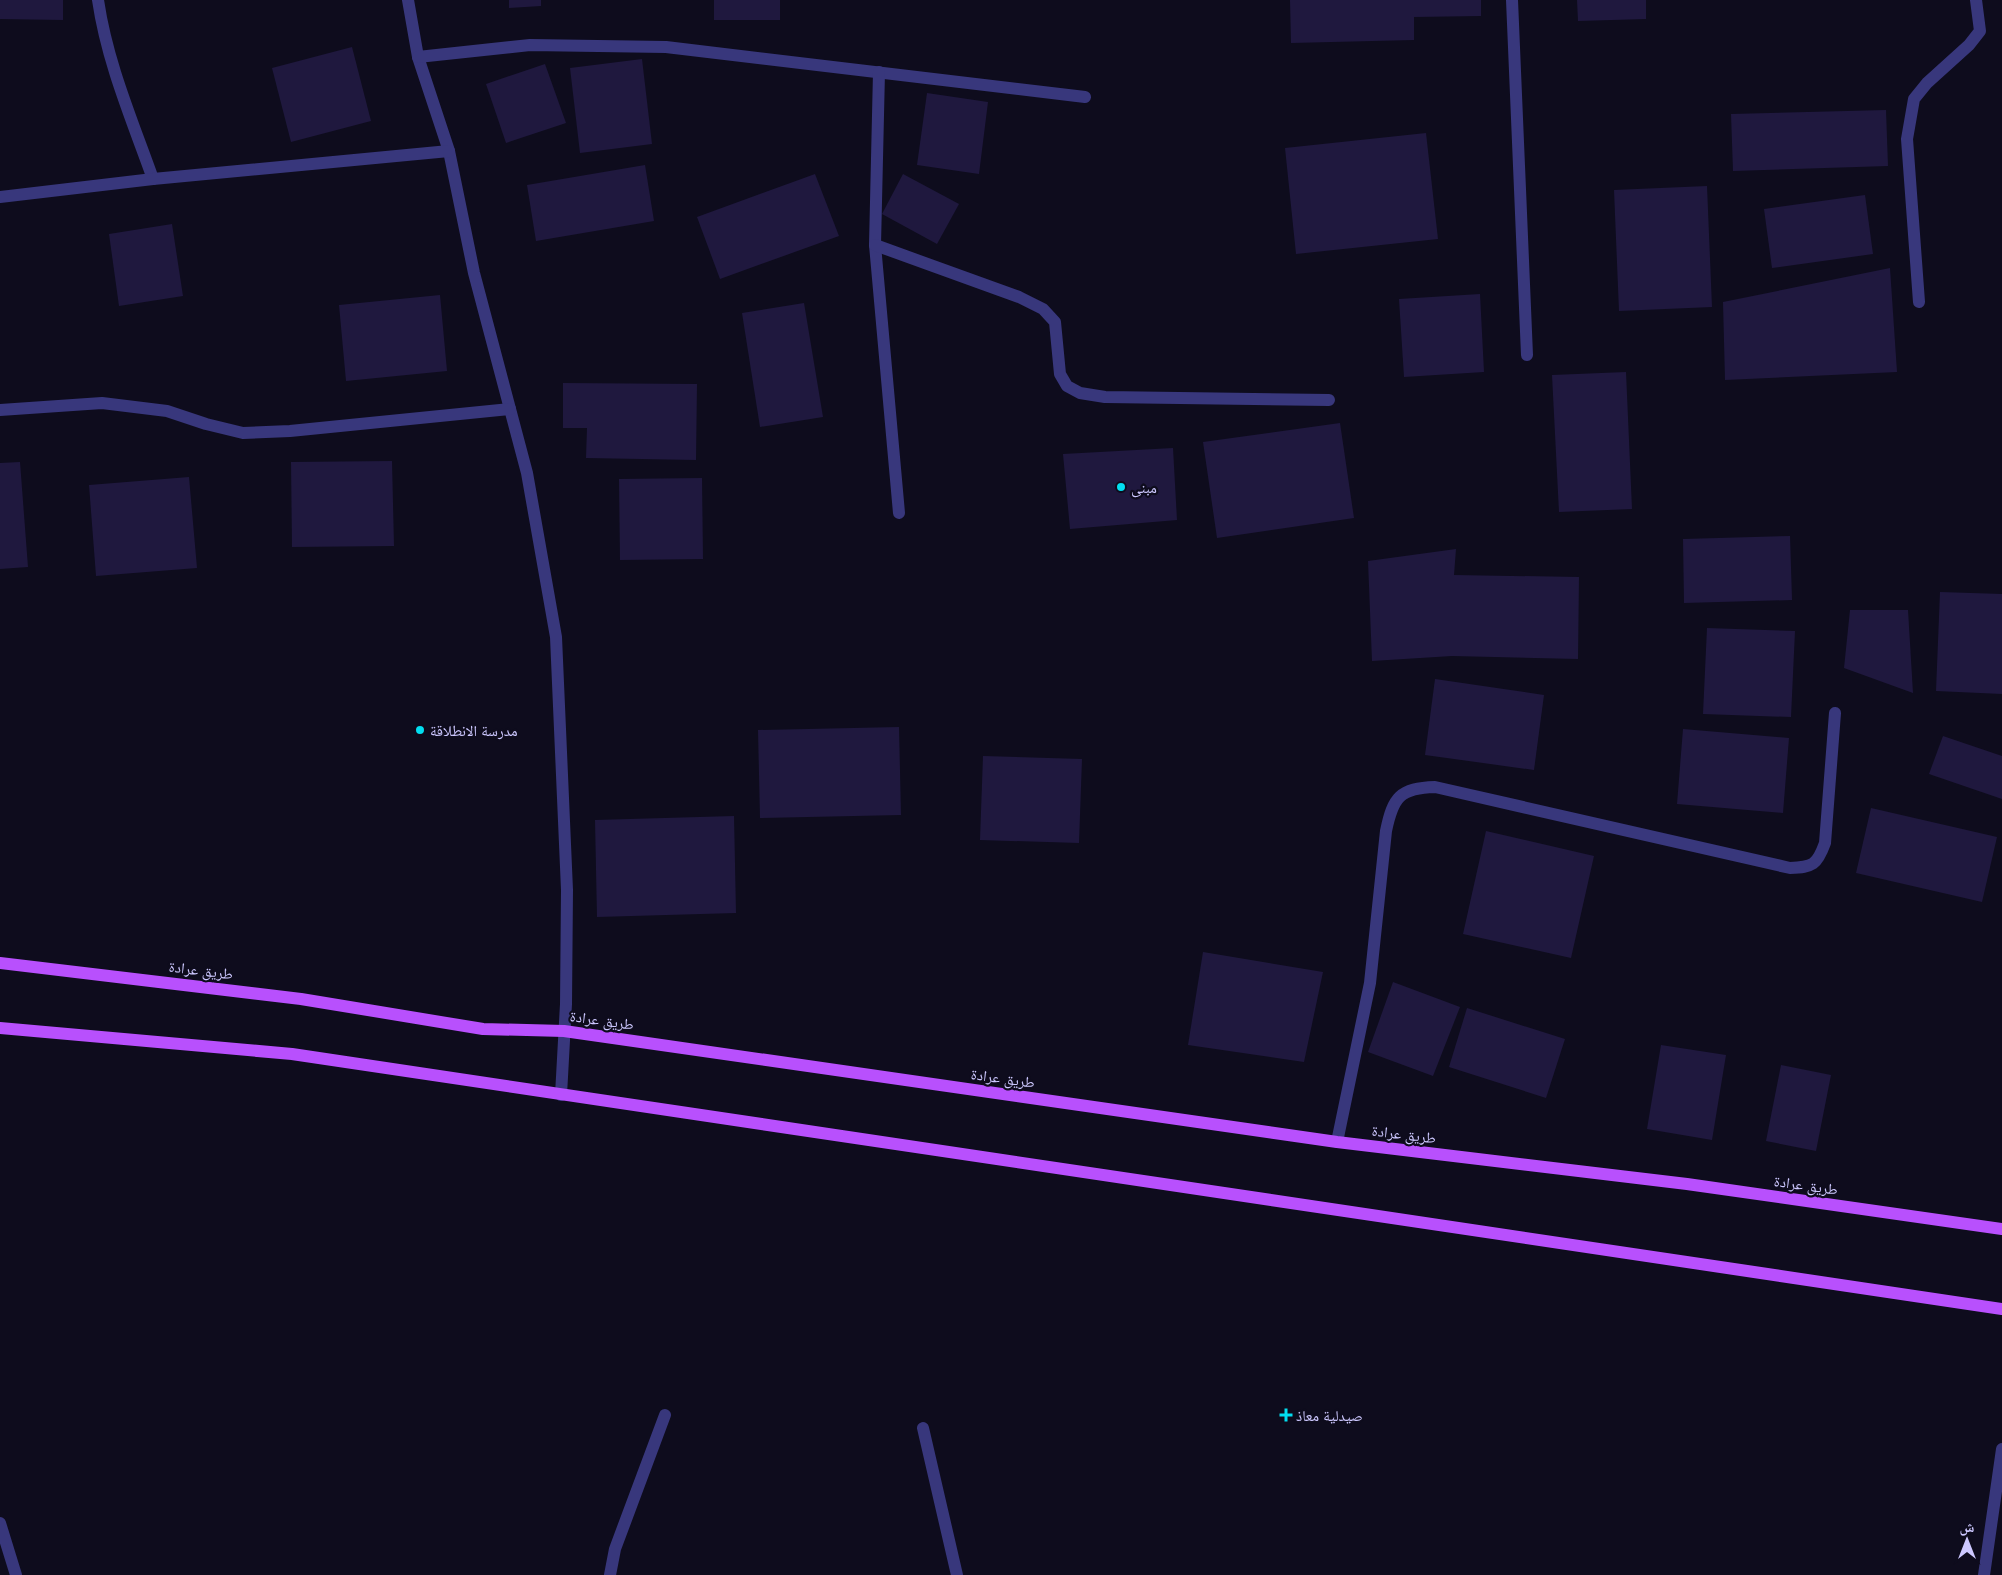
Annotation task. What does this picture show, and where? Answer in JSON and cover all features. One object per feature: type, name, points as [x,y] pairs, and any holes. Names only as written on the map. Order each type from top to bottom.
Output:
[{"type":"main road","name":"طريق عرادة","points":[[0,963],[302,998],[483,1029],[564,1031],[1337,1142],[1687,1184],[2002,1229]]},
{"type":"main road","points":[[0,1028],[292,1054],[2002,1309]]},
{"type":"street","points":[[98,0],[103,34],[153,179]]},
{"type":"street","points":[[408,0],[418,58],[448,151],[474,273],[527,473],[556,636],[567,890],[561,1095]]},
{"type":"street","points":[[1512,0],[1527,355]]},
{"type":"street","points":[[1919,302],[1907,139],[1910,115],[1914,99],[1927,83],[1958,58],[1980,31],[1976,0]]},
{"type":"street","points":[[418,58],[530,45],[666,47],[1085,97]]},
{"type":"street","points":[[879,72],[875,245],[899,513]]},
{"type":"street","points":[[0,198],[153,179],[448,151]]},
{"type":"street","points":[[875,245],[1019,297],[1043,309],[1055,322],[1060,374],[1067,386],[1080,393],[1105,397],[1329,400]]},
{"type":"street","points":[[0,410],[102,403],[167,410],[206,424],[243,433],[290,431],[510,409]]},
{"type":"street","points":[[1337,1142],[1370,983],[1386,831],[1390,813],[1399,796],[1415,788],[1435,787],[1790,868],[1806,868],[1819,860],[1825,843],[1835,712]]},
{"type":"street","points":[[610,1575],[615,1549],[665,1415]]},
{"type":"street","points":[[923,1428],[957,1575]]},
{"type":"street","points":[[1984,1575],[2002,1449]]},
{"type":"street","points":[[0,1523],[16,1575]]},
{"type":"building","points":[[0,0],[63,0],[63,20],[0,19]]},
{"type":"building","points":[[509,0],[541,0],[541,6],[509,8]]},
{"type":"building","points":[[714,0],[780,0],[780,20],[714,20]]},
{"type":"building","points":[[1290,0],[1481,0],[1481,16],[1414,17],[1414,40],[1291,43]]},
{"type":"building","points":[[1577,0],[1646,0],[1646,19],[1578,21]]},
{"type":"building","points":[[352,47],[371,121],[291,142],[272,68]]},
{"type":"building","points":[[642,59],[652,144],[580,153],[570,68]]},
{"type":"building","points":[[545,64],[566,123],[506,143],[486,84]]},
{"type":"building","points":[[927,93],[988,102],[979,174],[917,165]]},
{"type":"building","points":[[1886,110],[1888,166],[1733,171],[1731,114]]},
{"type":"building","points":[[1426,133],[1438,239],[1296,254],[1285,148]]},
{"type":"building","points":[[645,165],[654,221],[536,241],[527,185]]},
{"type":"building","points":[[815,174],[839,236],[720,279],[697,217]]},
{"type":"building","points":[[903,174],[959,204],[937,244],[882,214]]},
{"type":"building","points":[[1707,186],[1712,307],[1619,311],[1614,190]]},
{"type":"building","points":[[1865,195],[1873,254],[1772,268],[1764,209]]},
{"type":"building","points":[[172,224],[183,296],[119,306],[109,234]]},
{"type":"building","points":[[1890,268],[1897,372],[1725,380],[1723,302]]},
{"type":"building","points":[[1480,294],[1484,372],[1404,377],[1399,299]]},
{"type":"building","points":[[440,295],[447,371],[346,381],[339,305]]},
{"type":"building","points":[[804,303],[823,417],[760,427],[742,313]]},
{"type":"building","points":[[1626,372],[1632,509],[1559,512],[1552,375]]},
{"type":"building","points":[[563,383],[697,384],[696,460],[586,458],[587,428],[563,428]]},
{"type":"building","points":[[1340,423],[1354,518],[1217,538],[1203,442]]},
{"type":"building","name":"مبنى","points":[[1173,448],[1177,520],[1070,529],[1063,454]]},
{"type":"building","points":[[392,461],[394,546],[292,547],[291,462]]},
{"type":"building","points":[[20,462],[28,567],[0,569],[0,463]]},
{"type":"building","points":[[189,477],[197,568],[96,576],[89,485]]},
{"type":"building","points":[[702,478],[703,559],[620,560],[619,479]]},
{"type":"building","points":[[1790,536],[1792,600],[1684,603],[1683,539]]},
{"type":"building","points":[[1456,549],[1454,575],[1579,577],[1578,659],[1452,656],[1372,661],[1368,561]]},
{"type":"building","points":[[1940,592],[2002,594],[2002,694],[1936,691]]},
{"type":"building","points":[[1850,610],[1908,610],[1913,693],[1844,668]]},
{"type":"building","points":[[1707,628],[1795,631],[1791,717],[1703,714]]},
{"type":"building","points":[[1435,679],[1544,695],[1534,770],[1425,755]]},
{"type":"building","points":[[899,727],[901,815],[760,818],[758,730]]},
{"type":"building","points":[[1683,729],[1789,738],[1783,813],[1677,804]]},
{"type":"building","points":[[1943,736],[2002,756],[2002,799],[1929,774]]},
{"type":"building","points":[[983,756],[1082,759],[1079,843],[980,840]]},
{"type":"building","points":[[1871,808],[1997,837],[1982,902],[1856,873]]},
{"type":"building","points":[[734,816],[736,913],[597,917],[595,820]]},
{"type":"building","points":[[1486,831],[1594,856],[1571,958],[1463,934]]},
{"type":"building","points":[[1203,952],[1323,972],[1304,1062],[1188,1045]]},
{"type":"building","points":[[1393,982],[1460,1007],[1433,1076],[1368,1052]]},
{"type":"building","points":[[1467,1008],[1565,1039],[1546,1098],[1449,1067]]},
{"type":"building","points":[[1661,1045],[1726,1055],[1712,1140],[1647,1129]]},
{"type":"building","points":[[1781,1065],[1831,1075],[1816,1151],[1766,1141]]},
{"type":"place","name":"مبنى","points":[[1121,487]]},
{"type":"place","name":"مدرسة الانطلاقة","points":[[420,730]]},
{"type":"place","name":"صيدلية معاذ","points":[[1286,1415]]}]
